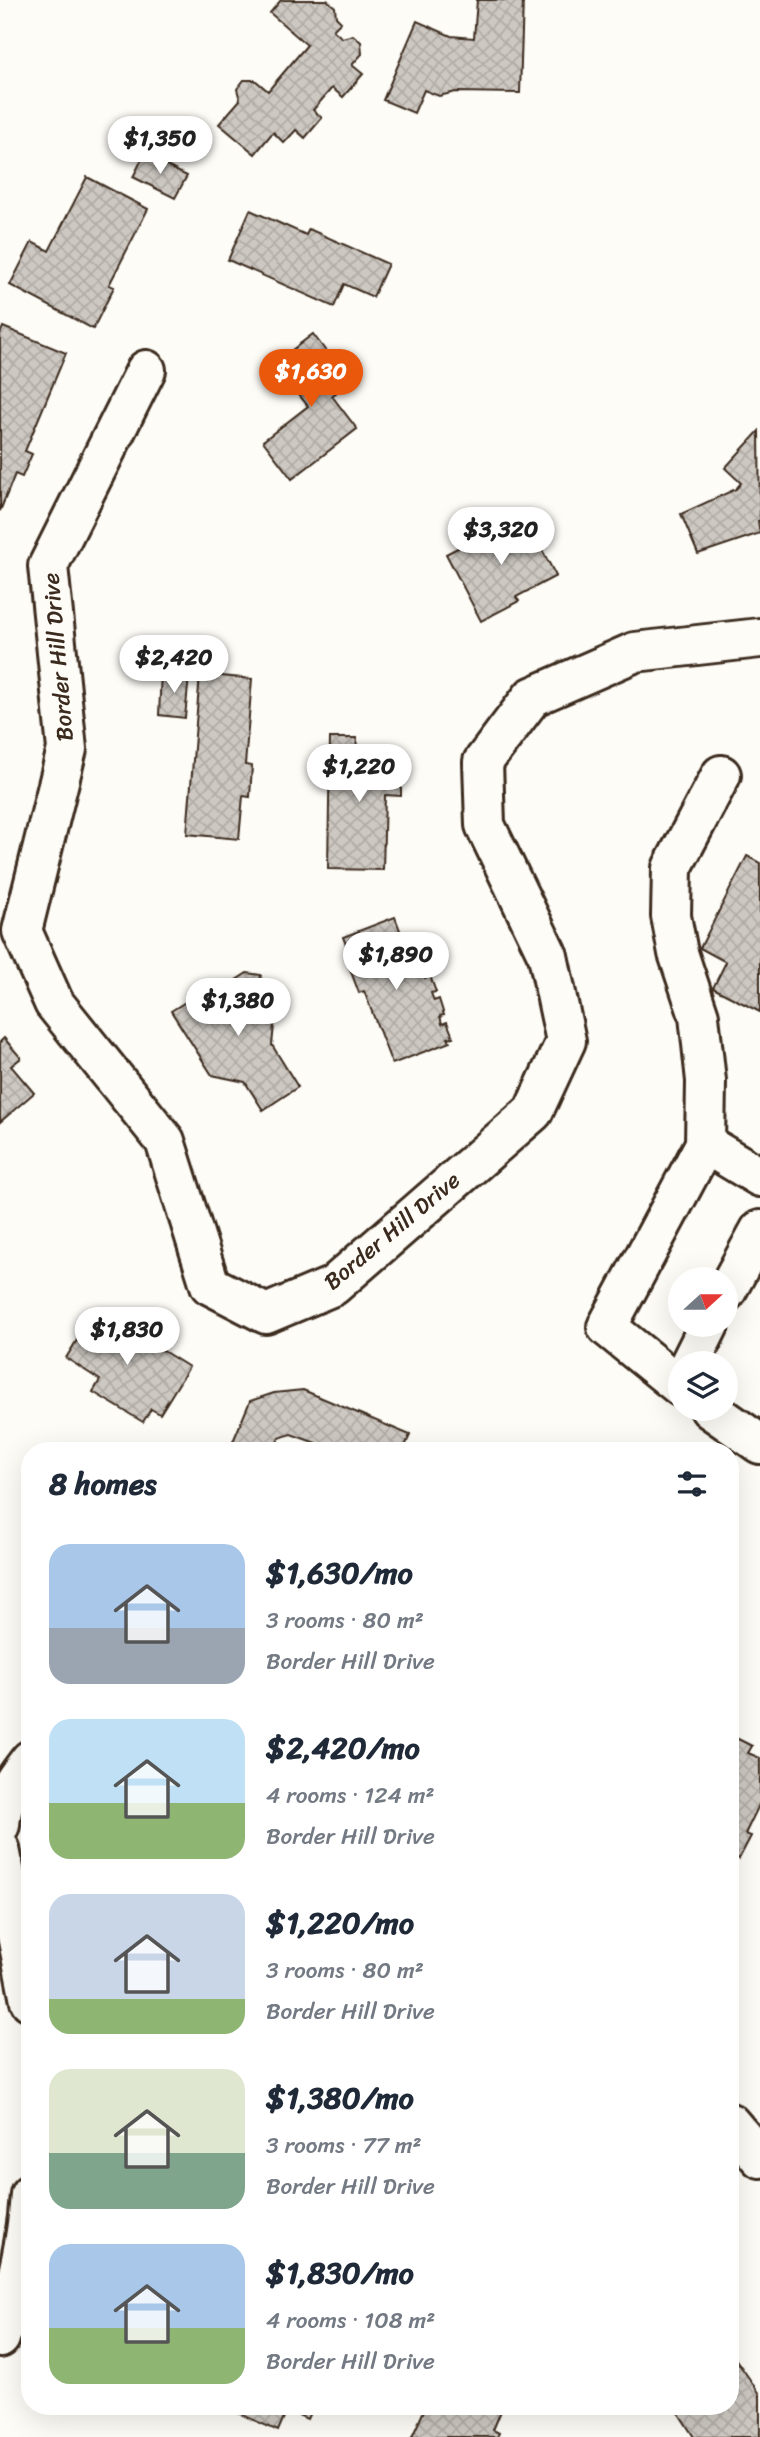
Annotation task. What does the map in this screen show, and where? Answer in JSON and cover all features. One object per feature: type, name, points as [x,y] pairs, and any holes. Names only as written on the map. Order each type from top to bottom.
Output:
[{"type":"street","name":"Border Hill Drive","points":[[146,370],[48,566],[67,748],[22,930],[54,1003],[165,1141],[210,1285],[266,1314],[333,1286],[533,1112],[566,1041],[548,956],[485,825],[483,762],[491,751],[532,697],[635,652],[760,638]]},
{"type":"street","points":[[668,1369],[607,1327],[705,1144],[706,1081],[699,1016],[678,953],[671,916],[672,867],[721,775]]},
{"type":"street","points":[[705,1144],[760,1177]]},
{"type":"street","points":[[738,1270],[760,1230]]},
{"type":"street","points":[[732,1421],[757,1435]]},
{"type":"street","points":[[0,1825],[8,1787],[21,1771]]},
{"type":"street","points":[[0,1849],[21,1955]]},
{"type":"street","points":[[739,2134],[760,2158]]},
{"type":"street","points":[[0,2338],[21,2255]]},
{"type":"building","points":[[281,0],[327,0],[335,7],[336,17],[341,22],[333,30],[342,38],[353,35],[361,42],[362,54],[352,65],[363,74],[343,97],[332,88],[313,110],[322,118],[305,138],[296,130],[284,143],[273,132],[255,154],[219,124],[240,100],[237,89],[244,80],[255,80],[268,91],[307,45],[270,13]]},
{"type":"building","points":[[477,0],[523,0],[520,93],[456,92],[439,96],[424,90],[414,113],[383,100],[417,21],[451,36],[474,38]]},
{"type":"building","points":[[144,155],[187,176],[175,198],[133,177]]},
{"type":"building","points":[[87,177],[148,209],[109,285],[114,287],[93,329],[10,285],[32,242],[49,251]]},
{"type":"building","points":[[250,210],[306,235],[309,229],[388,264],[373,297],[344,284],[334,307],[228,260]]},
{"type":"building","points":[[3,327],[66,353],[25,451],[32,454],[22,477],[15,474],[0,511],[0,334]]},
{"type":"building","points":[[313,334],[349,382],[332,396],[357,429],[292,479],[263,441],[308,406],[274,364]]},
{"type":"building","points":[[759,431],[760,533],[698,554],[681,514],[736,489],[741,483],[725,468]]},
{"type":"building","points":[[523,514],[556,576],[516,597],[519,601],[481,621],[446,554]]},
{"type":"building","points":[[161,673],[189,675],[185,718],[159,715]]},
{"type":"building","points":[[200,674],[252,679],[245,765],[252,766],[250,797],[243,796],[239,839],[187,834]]},
{"type":"building","points":[[330,738],[357,738],[356,751],[401,752],[401,796],[385,795],[383,870],[328,869]]},
{"type":"building","points":[[747,856],[760,863],[760,1012],[713,988],[726,962],[700,948]]},
{"type":"building","points":[[395,917],[413,965],[419,962],[425,978],[430,976],[436,992],[431,993],[434,1001],[439,999],[444,1015],[440,1016],[442,1024],[447,1022],[453,1037],[448,1038],[450,1042],[392,1064],[364,991],[359,993],[347,961],[352,960],[343,937]]},
{"type":"building","points":[[247,973],[261,975],[257,1002],[276,1006],[272,1045],[298,1087],[263,1110],[245,1082],[212,1075],[171,1011],[203,991],[208,998]]},
{"type":"building","points":[[4,1038],[21,1058],[11,1066],[34,1093],[0,1122],[0,1042]]},
{"type":"building","points":[[96,1309],[189,1367],[160,1414],[151,1409],[143,1422],[93,1392],[100,1380],[66,1358]]},
{"type":"building","points":[[303,1390],[410,1435],[407,1442],[313,1442],[291,1434],[279,1438],[277,1442],[233,1442],[250,1401],[274,1393]]},
{"type":"building","points":[[739,1740],[752,1746],[748,1753],[760,1758],[760,1803],[745,1834],[751,1836],[739,1859]]},
{"type":"building","points":[[739,2364],[760,2394],[760,2437],[694,2437],[680,2415],[739,2415]]},
{"type":"building","points":[[243,2415],[285,2415],[278,2431]]},
{"type":"building","points":[[422,2415],[499,2415],[493,2430],[499,2433],[497,2437],[412,2437]]}]
